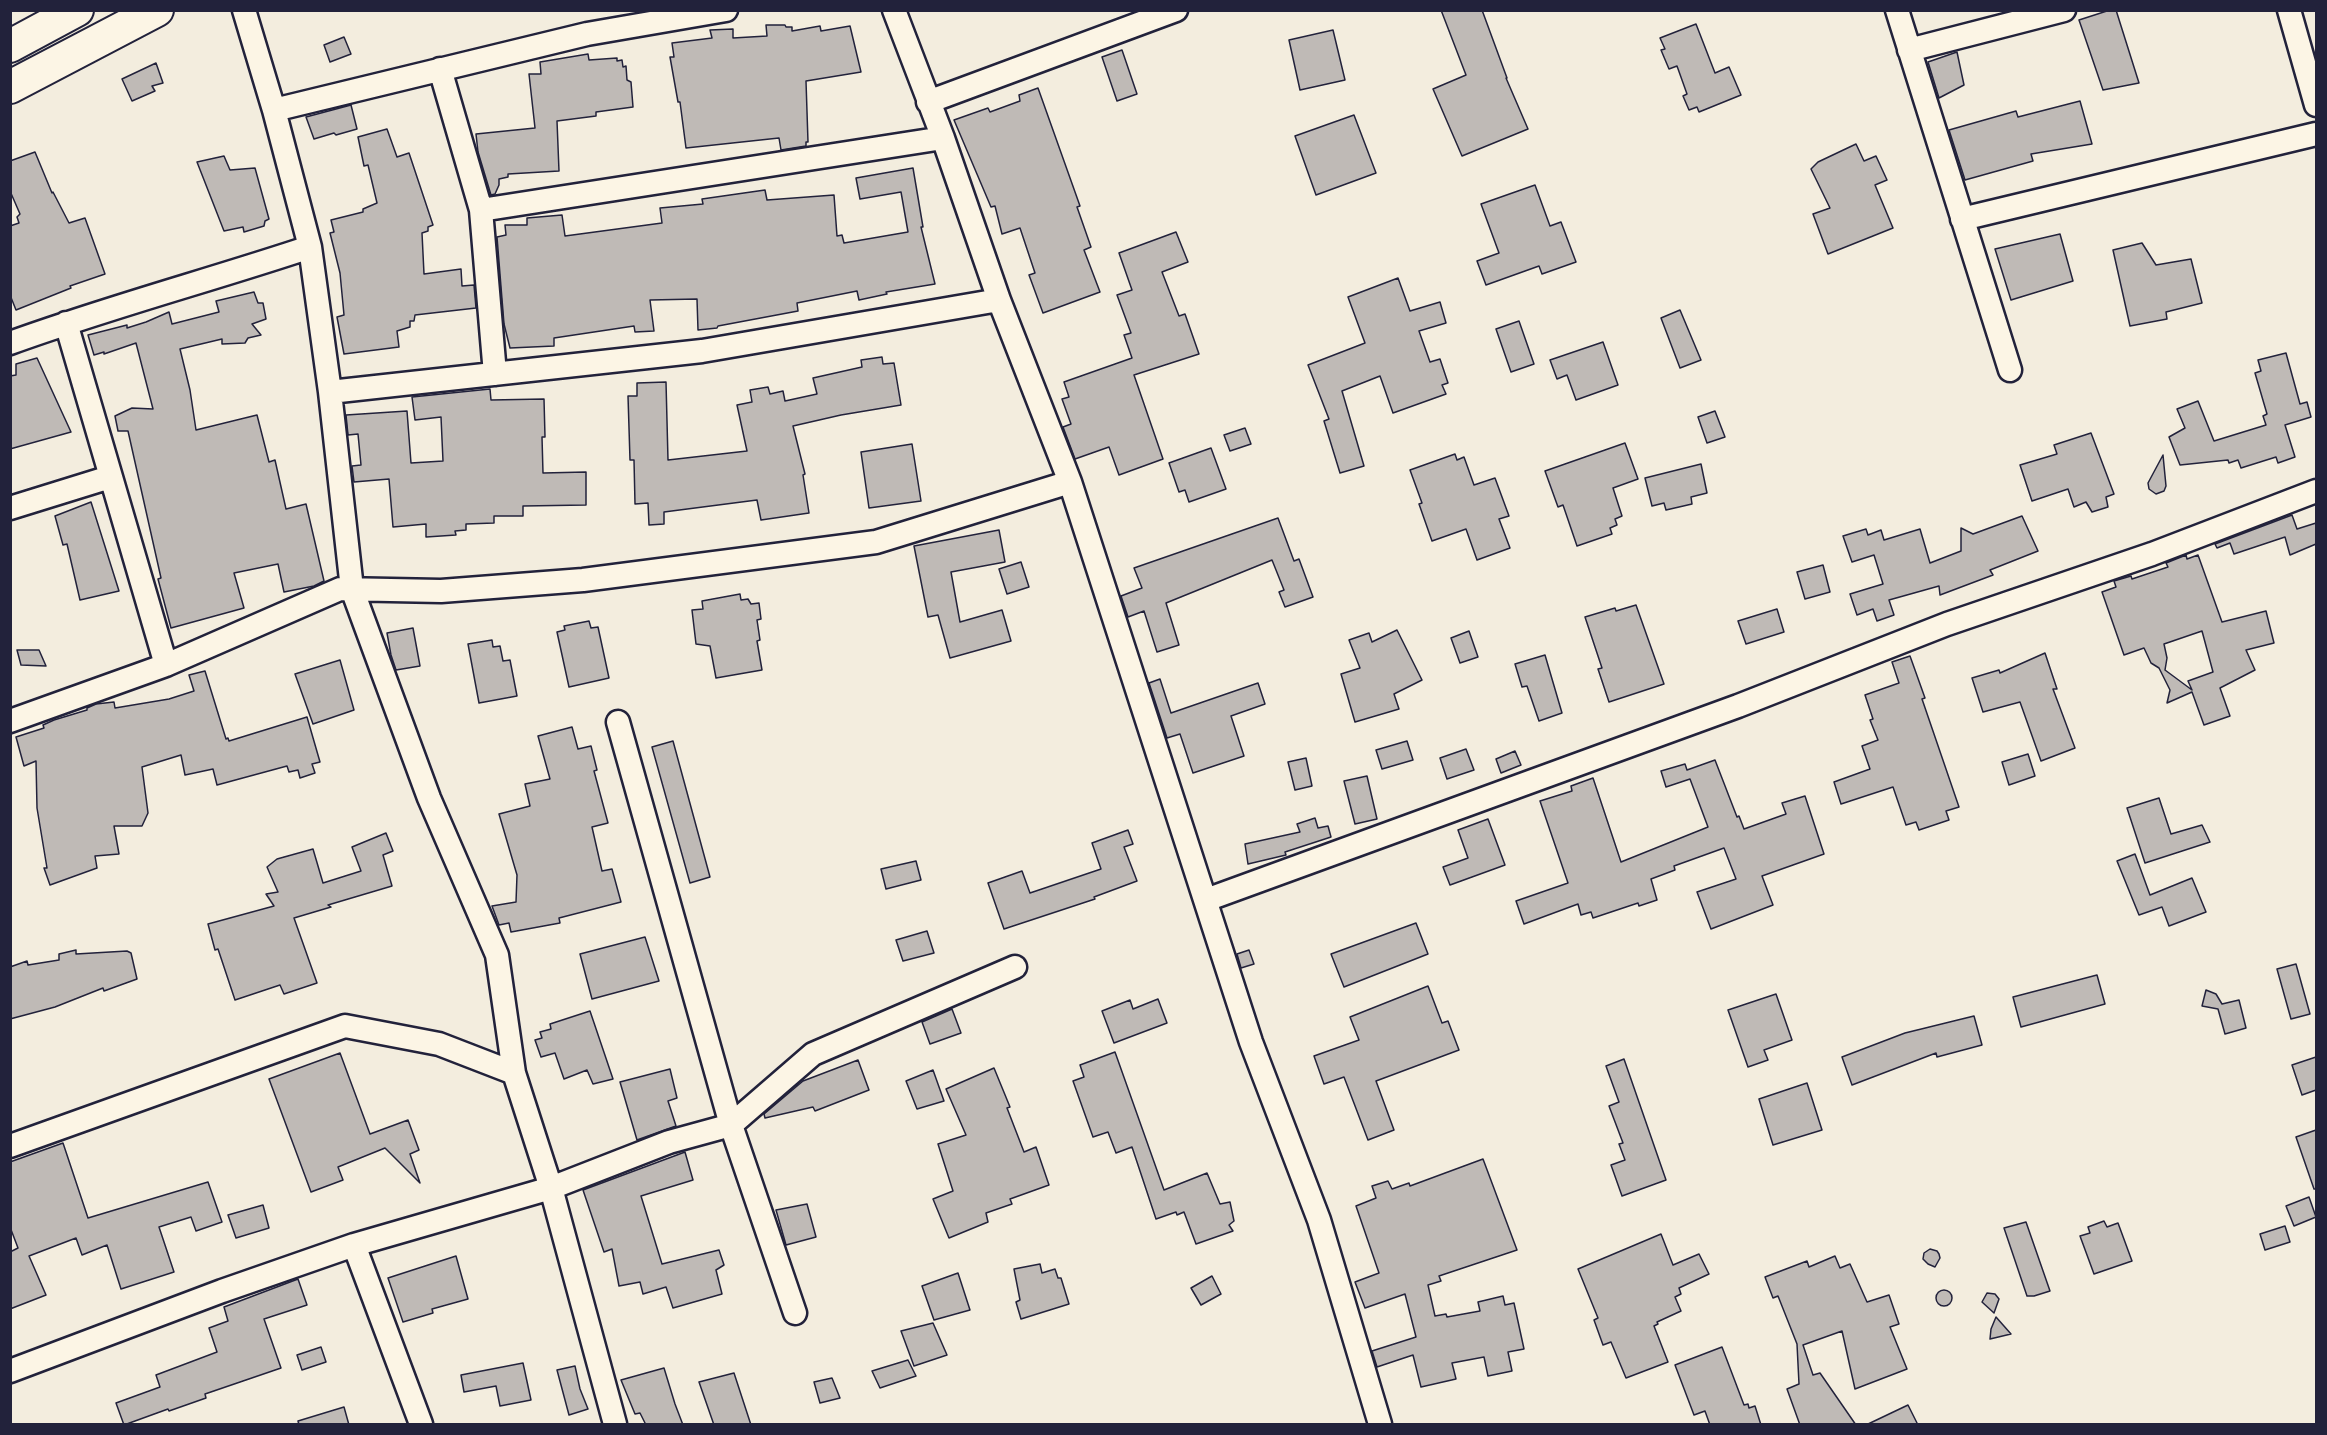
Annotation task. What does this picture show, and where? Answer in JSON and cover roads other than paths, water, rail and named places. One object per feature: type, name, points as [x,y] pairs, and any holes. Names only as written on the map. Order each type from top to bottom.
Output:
[{"type":"main road","points":[[10,46],[77,10]]},
{"type":"main road","points":[[10,87],[157,10]]},
{"type":"street","points":[[244,10],[274,110],[310,247],[330,392],[352,589],[429,798],[496,955],[514,1073],[551,1188],[615,1425]]},
{"type":"street","points":[[274,110],[587,34],[726,10]]},
{"type":"street","points":[[894,10],[943,138],[999,300],[1070,482],[1251,1042],[1319,1220],[1380,1425]]},
{"type":"street","points":[[928,102],[1176,10]]},
{"type":"street","points":[[1897,10],[2010,370]]},
{"type":"street","points":[[1909,50],[2064,10]]},
{"type":"street","points":[[2289,10],[2316,105]]},
{"type":"street","points":[[441,69],[481,210],[495,374]]},
{"type":"street","points":[[1962,219],[2316,134]]},
{"type":"street","points":[[481,210],[943,138]]},
{"type":"street","points":[[10,343],[66,322],[211,280],[310,247]]},
{"type":"street","points":[[330,392],[702,351],[999,300]]},
{"type":"street","points":[[66,322],[166,665]]},
{"type":"street","points":[[10,508],[110,477]]},
{"type":"street","points":[[10,721],[166,665],[340,589],[441,591],[584,580],[876,542],[1070,482]]},
{"type":"street","points":[[1206,900],[1738,706],[1947,624],[2152,554],[2316,491]]},
{"type":"street","points":[[618,722],[731,1125],[795,1313]]},
{"type":"street","points":[[10,1371],[222,1291],[354,1245],[551,1188],[669,1142],[731,1125],[813,1054],[1015,967]]},
{"type":"street","points":[[10,1146],[345,1026],[439,1044],[514,1073]]},
{"type":"street","points":[[354,1245],[421,1425]]}]
